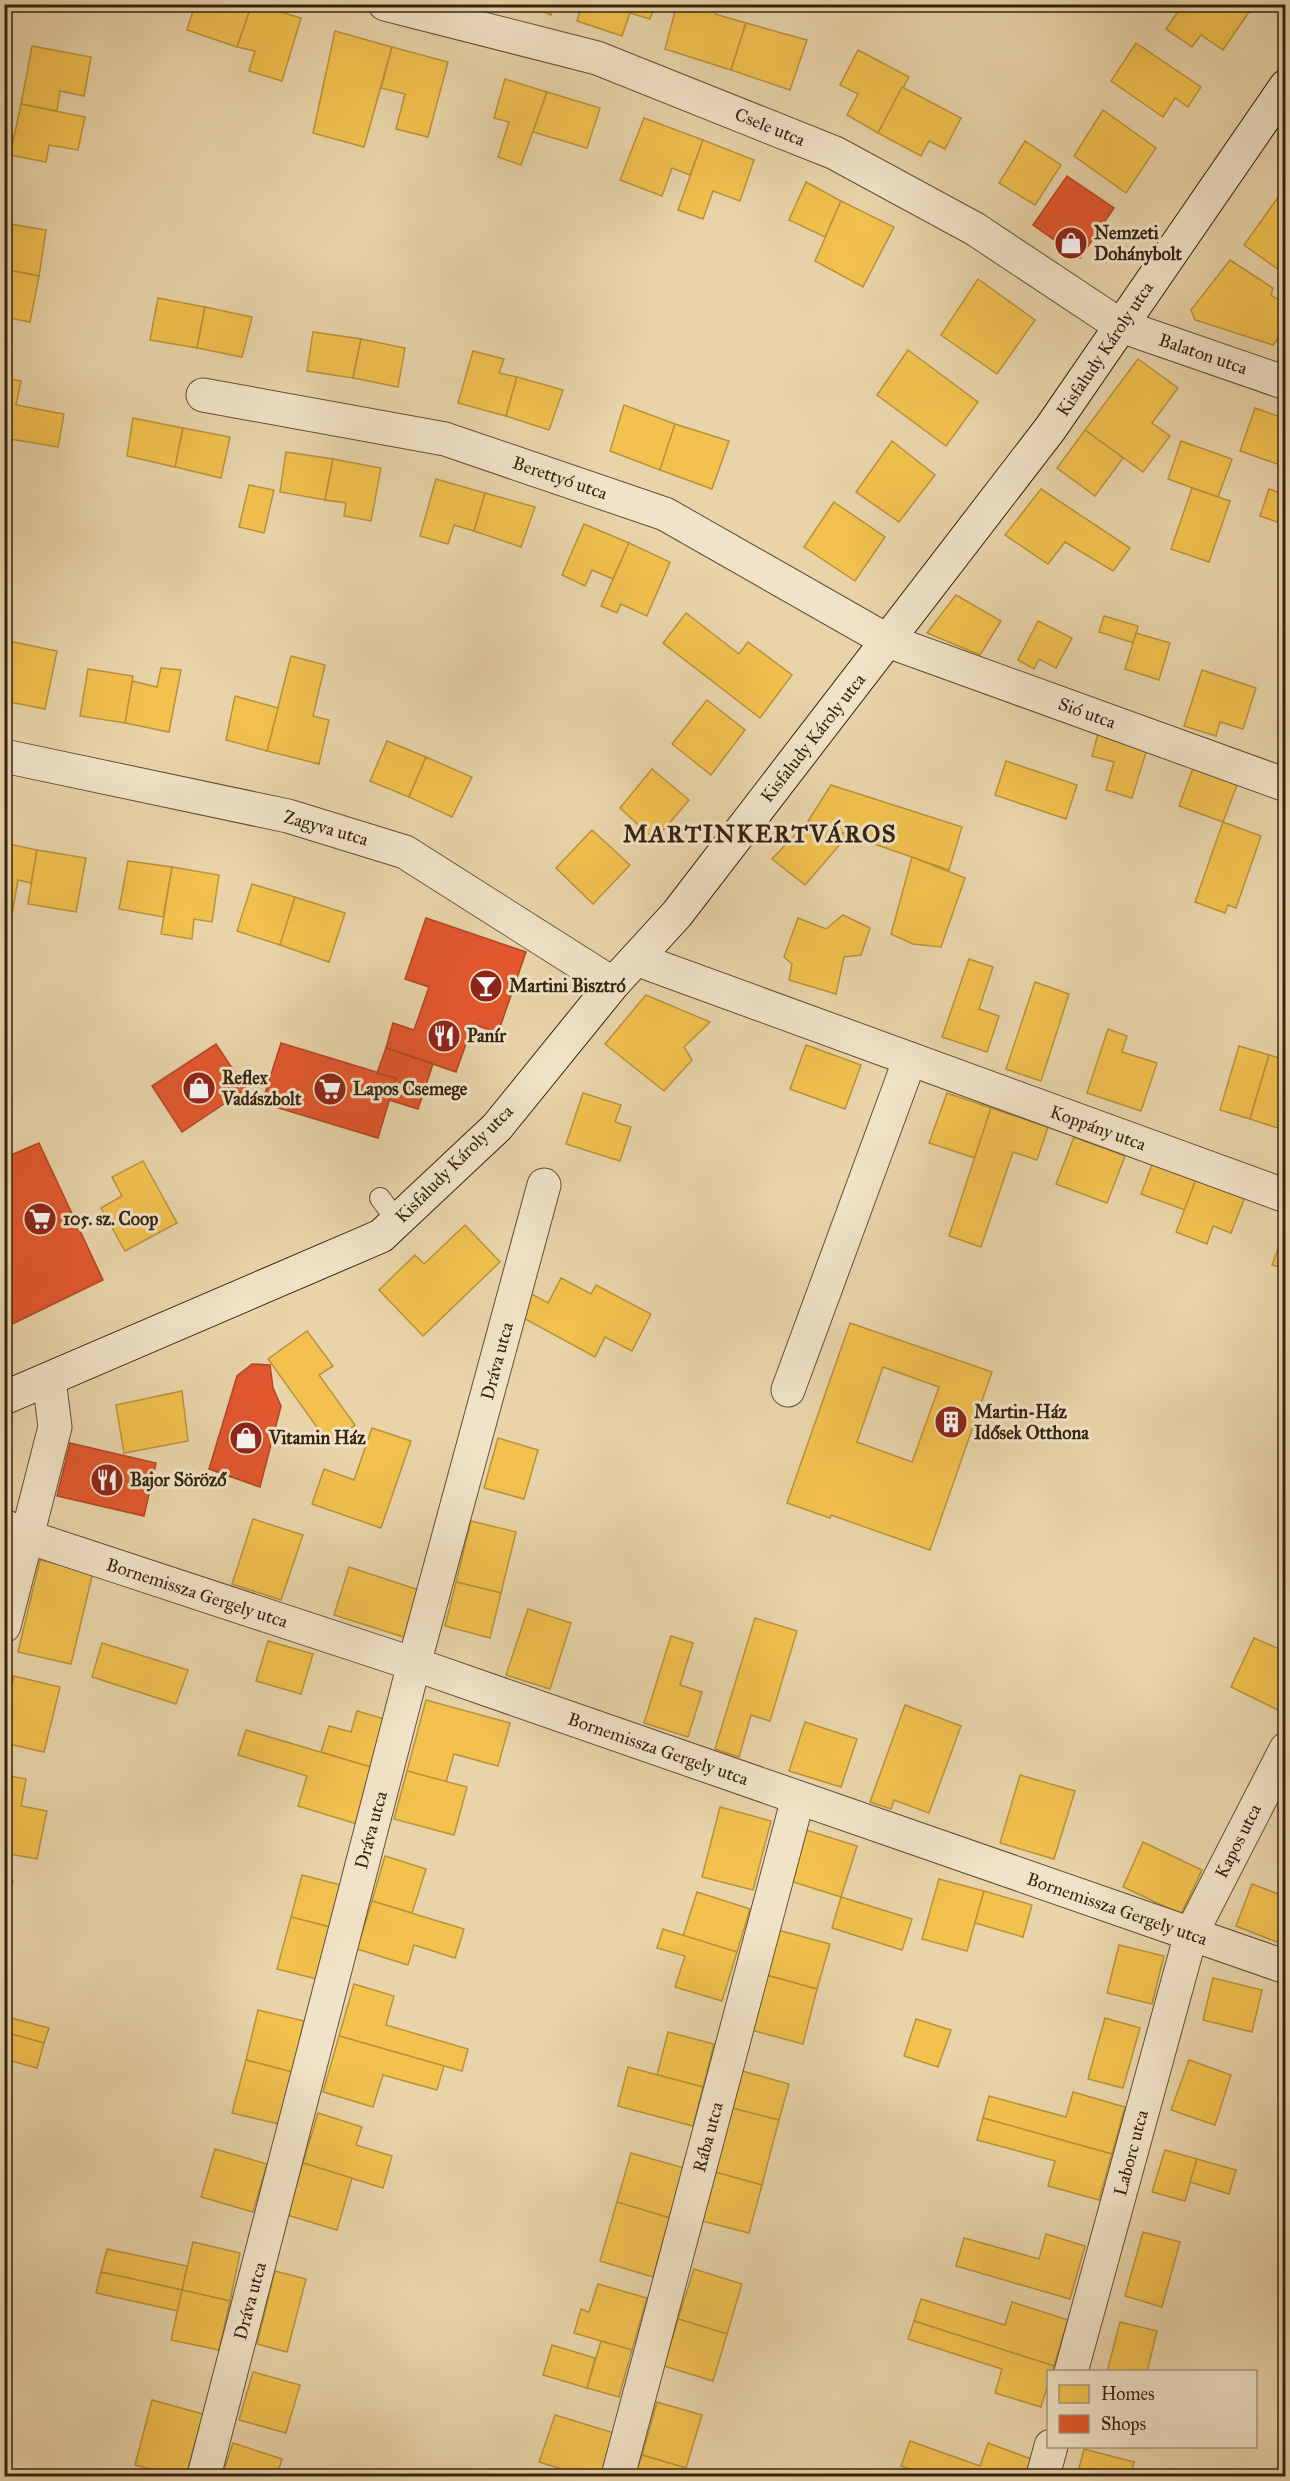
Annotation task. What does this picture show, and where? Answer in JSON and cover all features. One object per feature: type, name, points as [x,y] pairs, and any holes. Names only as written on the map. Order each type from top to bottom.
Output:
[{"type":"street","name":"Csele utca","points":[[385,4],[597,58],[835,153],[975,229],[1121,326]]},
{"type":"street","name":"Kisfaludy Károly utca","points":[[4,1398],[381,1236],[388,1209],[497,1127],[613,984],[677,914],[1050,429],[1286,86]]},
{"type":"street","name":"Balaton utca","points":[[1121,326],[1286,383]]},
{"type":"street","name":"Berettyó utca","points":[[203,395],[445,439],[664,514],[888,641]]},
{"type":"street","name":"Sió utca","points":[[888,641],[1286,785]]},
{"type":"street","name":"Zagyva utca","points":[[4,756],[288,816],[405,852],[613,984]]},
{"type":"street","name":"Koppány utca","points":[[636,959],[1286,1196]]},
{"type":"street","points":[[788,1390],[910,1059]]},
{"type":"street","name":"Dráva utca","points":[[204,2476],[414,1664],[544,1185]]},
{"type":"street","points":[[4,1626],[16,1531],[55,1427],[49,1379]]},
{"type":"street","name":"Bornemissza Gergely utca","points":[[16,1531],[414,1664],[1286,1967]]},
{"type":"street","name":"Kapos utca","points":[[1191,1934],[1286,1749]]},
{"type":"street","name":"Rába utca","points":[[618,2476],[798,1798]]},
{"type":"street","name":"Laborc utca","points":[[1072,2370],[1191,1934]]},
{"type":"street","points":[[1042,2476],[1050,2448]]},
{"type":"building: Homes","points":[[61,4],[92,4],[90,11]]},
{"type":"building: Homes","points":[[195,4],[252,4],[237,47],[187,30]]},
{"type":"building: Homes","points":[[252,4],[301,18],[282,81],[249,71],[255,51],[237,47]]},
{"type":"building: Homes","points":[[524,4],[555,4],[551,15]]},
{"type":"building: Homes","points":[[582,4],[655,4],[650,19],[630,13],[622,36],[577,21]]},
{"type":"building: Homes","points":[[677,4],[717,4],[715,14],[746,23],[731,70],[665,49]]},
{"type":"building: Homes","points":[[1183,4],[1251,4],[1253,6],[1223,50],[1201,35],[1192,47],[1166,29]]},
{"type":"building: Homes","points":[[746,23],[807,40],[790,90],[731,70]]},
{"type":"building: Homes","points":[[335,31],[392,47],[364,147],[313,133]]},
{"type":"building: Homes","points":[[1136,43],[1201,87],[1188,107],[1175,98],[1163,117],[1111,81]]},
{"type":"building: Homes","points":[[32,46],[91,57],[84,96],[60,91],[57,111],[21,104]]},
{"type":"building: Homes","points":[[392,47],[448,62],[428,137],[396,129],[405,94],[381,88]]},
{"type":"building: Homes","points":[[858,50],[909,77],[878,133],[847,115],[858,94],[840,85]]},
{"type":"building: Homes","points":[[505,79],[547,92],[521,165],[498,157],[509,122],[494,118]]},
{"type":"building: Homes","points":[[902,87],[961,118],[945,149],[929,141],[921,156],[878,133]]},
{"type":"building: Homes","points":[[547,92],[600,108],[587,148],[533,132]]},
{"type":"building: Homes","points":[[21,104],[85,117],[78,150],[49,145],[46,162],[10,155]]},
{"type":"building: Homes","points":[[1103,110],[1156,148],[1126,193],[1074,156]]},
{"type":"building: Homes","points":[[644,118],[703,140],[690,175],[672,168],[662,196],[620,180]]},
{"type":"building: Homes","points":[[703,140],[754,160],[740,201],[713,191],[703,219],[678,210]]},
{"type":"building: Homes","points":[[1025,141],[1061,165],[1035,205],[999,183]]},
{"type":"building: Homes","points":[[806,182],[841,201],[825,237],[789,220]]},
{"type":"building: Homes","points":[[1279,196],[1286,200],[1286,275],[1244,245]]},
{"type":"building: Homes","points":[[841,201],[894,227],[863,287],[815,261]]},
{"type":"building: Homes","points":[[4,223],[46,230],[39,276],[4,269]]},
{"type":"building: Homes","points":[[1230,260],[1273,288],[1271,295],[1286,305],[1286,328],[1273,345],[1195,320],[1191,310]]},
{"type":"building: Homes","points":[[4,269],[39,276],[30,322],[4,317]]},
{"type":"building: Homes","points":[[978,279],[1035,320],[997,374],[941,335]]},
{"type":"building: Homes","points":[[158,298],[205,307],[197,348],[150,340]]},
{"type":"building: Homes","points":[[205,307],[252,317],[242,357],[197,348]]},
{"type":"building: Homes","points":[[313,332],[361,339],[353,378],[307,371]]},
{"type":"building: Homes","points":[[361,339],[405,348],[398,387],[353,378]]},
{"type":"building: Homes","points":[[908,350],[978,402],[946,446],[877,395]]},
{"type":"building: Homes","points":[[473,351],[504,359],[499,373],[517,377],[506,416],[458,403]]},
{"type":"building: Homes","points":[[1138,359],[1178,388],[1152,423],[1170,436],[1143,472],[1085,430]]},
{"type":"building: Homes","points":[[517,377],[563,390],[549,430],[506,416]]},
{"type":"building: Homes","points":[[4,378],[21,381],[16,405],[64,414],[58,447],[4,438]]},
{"type":"building: Homes","points":[[624,405],[675,424],[660,470],[610,451]]},
{"type":"building: Homes","points":[[1255,408],[1286,419],[1286,467],[1240,451]]},
{"type":"building: Homes","points":[[133,418],[183,428],[175,467],[127,456]]},
{"type":"building: Homes","points":[[675,424],[729,441],[712,489],[660,470]]},
{"type":"building: Homes","points":[[183,428],[230,437],[221,478],[175,467]]},
{"type":"building: Homes","points":[[1085,430],[1123,458],[1095,496],[1057,468]]},
{"type":"building: Homes","points":[[892,441],[935,475],[899,522],[856,492]]},
{"type":"building: Homes","points":[[1181,441],[1232,459],[1218,497],[1168,479]]},
{"type":"building: Homes","points":[[286,452],[333,459],[325,500],[280,492]]},
{"type":"building: Homes","points":[[333,459],[381,468],[371,521],[344,516],[346,503],[325,500]]},
{"type":"building: Homes","points":[[436,479],[485,493],[474,531],[454,525],[448,544],[420,536]]},
{"type":"building: Homes","points":[[249,485],[274,490],[264,533],[239,527]]},
{"type":"building: Homes","points":[[1192,488],[1230,501],[1209,562],[1171,549]]},
{"type":"building: Homes","points":[[1041,489],[1130,548],[1113,571],[1065,542],[1048,564],[1005,535]]},
{"type":"building: Homes","points":[[1269,489],[1286,495],[1286,525],[1260,516]]},
{"type":"building: Homes","points":[[485,493],[535,507],[521,547],[474,531]]},
{"type":"building: Homes","points":[[834,502],[885,537],[855,581],[804,547]]},
{"type":"building: Homes","points":[[584,524],[629,543],[613,579],[592,570],[585,586],[562,575]]},
{"type":"building: Homes","points":[[629,543],[670,562],[647,616],[621,604],[617,613],[601,606]]},
{"type":"building: Homes","points":[[956,595],[1001,621],[980,655],[927,633]]},
{"type":"building: Homes","points":[[686,613],[739,654],[748,642],[792,675],[760,718],[663,643]]},
{"type":"building: Homes","points":[[1104,616],[1138,626],[1134,643],[1099,632]]},
{"type":"building: Homes","points":[[1038,621],[1072,638],[1056,668],[1039,659],[1034,669],[1018,660]]},
{"type":"building: Homes","points":[[1136,633],[1170,643],[1159,680],[1125,669]]},
{"type":"building: Homes","points":[[4,640],[57,651],[45,709],[4,701]]},
{"type":"building: Homes","points":[[291,656],[325,665],[313,716],[329,720],[319,764],[267,751]]},
{"type":"building: Homes","points":[[161,668],[181,670],[169,732],[125,723],[132,681],[157,687]]},
{"type":"building: Homes","points":[[88,669],[133,676],[125,723],[80,716]]},
{"type":"building: Homes","points":[[1202,670],[1256,688],[1243,729],[1220,722],[1216,736],[1184,726]]},
{"type":"building: Homes","points":[[235,696],[278,708],[267,751],[226,740]]},
{"type":"building: Homes","points":[[707,700],[745,730],[711,775],[672,744]]},
{"type":"building: Homes","points":[[1098,734],[1147,749],[1132,798],[1106,790],[1114,762],[1092,756]]},
{"type":"building: Homes","points":[[387,741],[426,757],[409,797],[370,781]]},
{"type":"building: Homes","points":[[426,757],[472,777],[452,817],[409,797]]},
{"type":"building: Homes","points":[[1006,761],[1077,785],[1066,819],[995,795]]},
{"type":"building: Homes","points":[[1193,768],[1237,785],[1223,822],[1179,806]]},
{"type":"building: Homes","points":[[652,769],[689,800],[655,840],[620,808]]},
{"type":"building: Homes","points":[[831,785],[962,827],[949,870],[808,821]]},
{"type":"building: Homes","points":[[808,821],[848,835],[805,885],[772,859]]},
{"type":"building: Homes","points":[[1223,822],[1261,836],[1236,908],[1228,905],[1225,913],[1195,902]]},
{"type":"building: Homes","points":[[592,830],[630,865],[593,904],[556,868]]},
{"type":"building: Homes","points":[[4,843],[37,850],[31,883],[18,880],[9,931],[4,930]]},
{"type":"building: Homes","points":[[37,850],[86,858],[76,912],[28,904]]},
{"type":"building: Homes","points":[[912,857],[965,878],[941,947],[913,944],[891,934]]},
{"type":"building: Homes","points":[[128,861],[172,867],[163,917],[119,909]]},
{"type":"building: Homes","points":[[172,867],[219,875],[212,922],[194,919],[192,939],[161,934]]},
{"type":"building: Homes","points":[[252,884],[295,897],[280,945],[237,931]]},
{"type":"building: Homes","points":[[295,897],[345,913],[329,962],[280,945]]},
{"type":"building: Homes","points":[[843,915],[870,928],[861,955],[844,957],[836,994],[789,980],[792,964],[784,957],[798,918],[826,929]]},
{"type":"building: Homes","points":[[969,959],[993,967],[979,1009],[999,1016],[987,1052],[942,1037]]},
{"type":"building: Homes","points":[[1035,982],[1069,994],[1041,1081],[1006,1069]]},
{"type":"building: Homes","points":[[646,995],[710,1022],[684,1047],[692,1060],[664,1091],[605,1044]]},
{"type":"building: Homes","points":[[1108,1029],[1127,1036],[1122,1052],[1157,1063],[1141,1111],[1087,1093]]},
{"type":"building: Homes","points":[[806,1045],[861,1065],[845,1109],[790,1089]]},
{"type":"building: Homes","points":[[1239,1046],[1269,1055],[1250,1119],[1220,1110]]},
{"type":"building: Homes","points":[[1269,1055],[1286,1060],[1286,1115],[1281,1129],[1250,1119]]},
{"type":"building: Homes","points":[[583,1093],[621,1105],[615,1122],[631,1127],[620,1161],[566,1144]]},
{"type":"building: Homes","points":[[947,1093],[991,1108],[975,1158],[929,1143]]},
{"type":"building: Homes","points":[[991,1108],[1048,1127],[1037,1160],[1013,1152],[981,1247],[949,1236]]},
{"type":"building: Homes","points":[[1074,1137],[1125,1156],[1107,1203],[1056,1184]]},
{"type":"building: Homes","points":[[143,1161],[177,1223],[125,1251],[101,1208],[122,1196],[112,1177]]},
{"type":"building: Homes","points":[[1153,1162],[1196,1179],[1185,1210],[1141,1194]]},
{"type":"building: Homes","points":[[1196,1179],[1245,1197],[1231,1233],[1213,1226],[1207,1244],[1176,1232]]},
{"type":"building: Homes","points":[[465,1225],[500,1262],[423,1336],[379,1290],[415,1255],[424,1264]]},
{"type":"building: Homes","points":[[1286,1227],[1286,1269],[1272,1265]]},
{"type":"building: Homes","points":[[561,1278],[591,1294],[596,1285],[651,1314],[632,1351],[605,1337],[595,1357],[516,1314],[528,1292],[548,1303]]},
{"type":"building: Homes","name":"Martin-Ház Idősek Otthona","points":[[850,1323],[992,1372],[930,1550],[831,1515],[830,1518],[787,1503]],"holes":[[[883,1367],[939,1387],[912,1462],[857,1442]]]},
{"type":"building: Homes","points":[[307,1331],[333,1366],[319,1375],[355,1425],[329,1444],[268,1359]]},
{"type":"building: Homes","points":[[182,1391],[188,1441],[124,1453],[116,1405]]},
{"type":"building: Homes","points":[[372,1428],[411,1441],[381,1528],[312,1504],[324,1469],[354,1480]]},
{"type":"building: Homes","points":[[498,1438],[538,1450],[524,1499],[484,1488]]},
{"type":"building: Homes","points":[[253,1519],[303,1535],[281,1600],[232,1584]]},
{"type":"building: Homes","points":[[471,1521],[516,1532],[501,1593],[456,1582]]},
{"type":"building: Homes","points":[[40,1560],[93,1572],[71,1664],[18,1652]]},
{"type":"building: Homes","points":[[349,1567],[422,1591],[407,1638],[334,1615]]},
{"type":"building: Homes","points":[[456,1582],[501,1593],[490,1638],[445,1626]]},
{"type":"building: Homes","points":[[528,1609],[571,1623],[550,1689],[506,1675]]},
{"type":"building: Homes","points":[[755,1618],[797,1631],[770,1721],[751,1715],[739,1757],[715,1749]]},
{"type":"building: Homes","points":[[671,1636],[693,1643],[680,1685],[702,1692],[688,1737],[644,1723]]},
{"type":"building: Homes","points":[[1254,1638],[1286,1652],[1286,1714],[1231,1687]]},
{"type":"building: Homes","points":[[268,1641],[313,1654],[301,1694],[256,1681]]},
{"type":"building: Homes","points":[[102,1643],[188,1670],[176,1704],[92,1677]]},
{"type":"building: Homes","points":[[14,1676],[60,1687],[44,1752],[4,1743],[4,1716]]},
{"type":"building: Homes","points":[[426,1700],[510,1723],[498,1766],[454,1754],[446,1782],[407,1771]]},
{"type":"building: Homes","points":[[905,1705],[961,1726],[929,1813],[894,1800],[891,1809],[870,1802]]},
{"type":"building: Homes","points":[[357,1711],[388,1720],[374,1768],[321,1752],[329,1726],[351,1732]]},
{"type":"building: Homes","points":[[805,1722],[857,1739],[841,1787],[789,1771]]},
{"type":"building: Homes","points":[[246,1730],[374,1768],[357,1824],[298,1806],[307,1776],[238,1755]]},
{"type":"building: Homes","points":[[407,1771],[467,1787],[454,1835],[394,1819]]},
{"type":"building: Homes","points":[[4,1775],[26,1779],[21,1806],[47,1811],[37,1859],[4,1853]]},
{"type":"building: Homes","points":[[1020,1775],[1075,1791],[1054,1859],[1000,1843]]},
{"type":"building: Homes","points":[[720,1807],[771,1821],[753,1890],[702,1877]]},
{"type":"building: Homes","points":[[806,1830],[857,1846],[841,1897],[790,1881]]},
{"type":"building: Homes","points":[[1143,1842],[1202,1870],[1181,1914],[1123,1887]]},
{"type":"building: Homes","points":[[385,1856],[426,1869],[412,1913],[372,1901]]},
{"type":"building: Homes","points":[[302,1875],[341,1885],[330,1927],[291,1917]]},
{"type":"building: Homes","points":[[4,1879],[13,1881],[4,1919]]},
{"type":"building: Homes","points":[[939,1879],[984,1891],[967,1951],[922,1939]]},
{"type":"building: Homes","points":[[1252,1884],[1286,1897],[1286,1935],[1282,1944],[1236,1926]]},
{"type":"building: Homes","points":[[984,1891],[1032,1905],[1023,1937],[975,1923]]},
{"type":"building: Homes","points":[[697,1892],[750,1909],[737,1952],[683,1936]]},
{"type":"building: Homes","points":[[841,1897],[912,1919],[902,1950],[832,1928]]},
{"type":"building: Homes","points":[[372,1901],[464,1929],[455,1958],[414,1945],[408,1965],[357,1949]]},
{"type":"building: Homes","points":[[291,1917],[330,1927],[317,1979],[277,1969]]},
{"type":"building: Homes","points":[[663,1929],[737,1952],[722,2001],[675,1987],[685,1956],[657,1948]]},
{"type":"building: Homes","points":[[778,1930],[830,1944],[817,1989],[766,1975]]},
{"type":"building: Homes","points":[[1119,1945],[1164,1956],[1152,2004],[1107,1993]]},
{"type":"building: Homes","points":[[766,1975],[817,1989],[803,2044],[751,2030]]},
{"type":"building: Homes","points":[[1213,1978],[1262,1990],[1252,2032],[1203,2020]]},
{"type":"building: Homes","points":[[354,1984],[394,1996],[386,2025],[468,2049],[462,2071],[339,2036]]},
{"type":"building: Homes","points":[[258,2010],[304,2021],[292,2072],[246,2060]]},
{"type":"building: Homes","points":[[4,2016],[49,2028],[44,2043],[4,2032]]},
{"type":"building: Homes","points":[[1105,2018],[1140,2028],[1123,2088],[1088,2079]]},
{"type":"building: Homes","points":[[916,2019],[951,2030],[938,2067],[904,2056]]},
{"type":"building: Homes","points":[[4,2032],[44,2043],[37,2068],[4,2059]]},
{"type":"building: Homes","points":[[668,2032],[714,2044],[703,2087],[657,2075]]},
{"type":"building: Homes","points":[[339,2036],[444,2066],[437,2090],[383,2075],[373,2107],[323,2092]]},
{"type":"building: Homes","points":[[246,2060],[292,2072],[279,2124],[232,2113]]},
{"type":"building: Homes","points":[[1189,2060],[1231,2075],[1215,2125],[1171,2110]]},
{"type":"building: Homes","points":[[628,2067],[703,2087],[693,2126],[618,2106]]},
{"type":"building: Homes","points":[[742,2071],[789,2084],[779,2120],[732,2108]]},
{"type":"building: Homes","points":[[1073,2092],[1125,2107],[1112,2154],[983,2118],[989,2096],[1066,2117]]},
{"type":"building: Homes","points":[[732,2108],[779,2120],[762,2185],[715,2172]]},
{"type":"building: Homes","points":[[318,2113],[362,2127],[356,2145],[392,2156],[383,2188],[303,2163]]},
{"type":"building: Homes","points":[[983,2118],[1112,2154],[1099,2200],[1048,2186],[1055,2161],[977,2140]]},
{"type":"building: Homes","points":[[215,2149],[267,2164],[253,2212],[201,2197]]},
{"type":"building: Homes","points":[[1165,2150],[1197,2159],[1185,2201],[1152,2192]]},
{"type":"building: Homes","points":[[631,2153],[684,2168],[670,2218],[617,2202]]},
{"type":"building: Homes","points":[[1197,2159],[1236,2170],[1229,2194],[1190,2182]]},
{"type":"building: Homes","points":[[303,2163],[352,2178],[337,2230],[287,2215]]},
{"type":"building: Homes","points":[[715,2172],[762,2185],[749,2233],[702,2221]]},
{"type":"building: Homes","points":[[617,2202],[670,2218],[653,2277],[600,2261]]},
{"type":"building: Homes","points":[[1143,2232],[1180,2242],[1162,2307],[1125,2296]]},
{"type":"building: Homes","points":[[1046,2234],[1085,2246],[1070,2299],[956,2266],[964,2238],[1039,2259]]},
{"type":"building: Homes","points":[[193,2242],[240,2253],[230,2301],[182,2290]]},
{"type":"building: Homes","points":[[107,2249],[187,2266],[182,2290],[101,2272]]},
{"type":"building: Homes","points":[[694,2269],[742,2284],[727,2334],[678,2319]]},
{"type":"building: Homes","points":[[275,2271],[306,2279],[287,2352],[257,2344]]},
{"type":"building: Homes","points":[[101,2272],[182,2290],[178,2311],[96,2293]]},
{"type":"building: Homes","points":[[598,2284],[647,2298],[632,2350],[574,2333],[581,2309],[589,2312]]},
{"type":"building: Homes","points":[[182,2290],[230,2301],[219,2350],[171,2340]]},
{"type":"building: Homes","points":[[921,2299],[1005,2325],[1012,2302],[1068,2320],[1054,2366],[914,2321]]},
{"type":"building: Homes","points":[[678,2319],[727,2334],[713,2381],[664,2366]]},
{"type":"building: Homes","points":[[914,2321],[1054,2366],[1053,2370],[1047,2370],[1047,2387],[1041,2407],[995,2393],[1002,2369],[908,2339]]},
{"type":"building: Homes","points":[[1120,2322],[1157,2331],[1147,2370],[1108,2370]]},
{"type":"building: Homes","points":[[601,2341],[632,2350],[619,2397],[587,2388]]},
{"type":"building: Homes","points":[[552,2345],[595,2358],[587,2388],[543,2375]]},
{"type":"building: Homes","points":[[253,2372],[300,2385],[286,2433],[239,2420]]},
{"type":"building: Homes","points":[[152,2400],[203,2414],[186,2476],[177,2476],[135,2465]]},
{"type":"building: Homes","points":[[657,2402],[702,2415],[686,2468],[642,2455]]},
{"type":"building: Homes","points":[[555,2415],[614,2433],[600,2476],[584,2476],[539,2462]]},
{"type":"building: Homes","points":[[910,2441],[980,2466],[988,2443],[1034,2460],[1028,2476],[930,2476],[901,2466]]},
{"type":"building: Homes","points":[[233,2443],[282,2459],[277,2476],[222,2476]]},
{"type":"building: Homes","points":[[1084,2449],[1134,2462],[1131,2476],[1077,2476]]},
{"type":"building: Homes","points":[[642,2455],[686,2468],[684,2476],[635,2476]]},
{"type":"building: Homes","points":[[560,2469],[584,2476],[558,2476]]},
{"type":"building: Shops","points":[[1067,176],[1114,208],[1080,258],[1033,225]]},
{"type":"building: Shops","points":[[426,918],[526,952],[498,1033],[473,1024],[456,1072],[386,1048],[393,1023],[414,1030],[429,987],[405,979]]},
{"type":"building: Shops","name":"Lapos Csemege","points":[[281,1043],[396,1078],[378,1138],[262,1103]]},
{"type":"building: Shops","name":"Reflex Vadászbolt","points":[[216,1044],[246,1089],[182,1132],[152,1086]]},
{"type":"building: Shops","points":[[386,1048],[433,1064],[418,1109],[389,1100],[396,1078],[377,1073]]},
{"type":"building: Shops","name":"105. sz. Coop","points":[[39,1143],[103,1280],[4,1328],[4,1158]]},
{"type":"building: Shops","name":"Vitamin Ház","points":[[252,1364],[270,1365],[273,1388],[281,1406],[260,1487],[209,1469],[237,1376]]},
{"type":"building: Shops","name":"Bajor Söröző","points":[[70,1443],[156,1463],[144,1516],[57,1496]]},
{"type":"place","name":"Nemzeti Dohánybolt","points":[[1071,243]]},
{"type":"place","name":"Martini Bisztró","points":[[486,986]]},
{"type":"place","name":"Panír","points":[[444,1036]]},
{"type":"place","name":"Reflex Vadászbolt","points":[[199,1088]]},
{"type":"place","name":"Lapos Csemege","points":[[330,1089]]},
{"type":"place","name":"105. sz. Coop","points":[[40,1219]]},
{"type":"place","name":"Martin-Ház Idősek Otthona","points":[[951,1422]]},
{"type":"place","name":"Vitamin Ház","points":[[246,1438]]},
{"type":"place","name":"Bajor Söröző","points":[[107,1480]]},
{"type":"district","name":"MARTINKERTVÁROS","points":[[760,834]]}]
